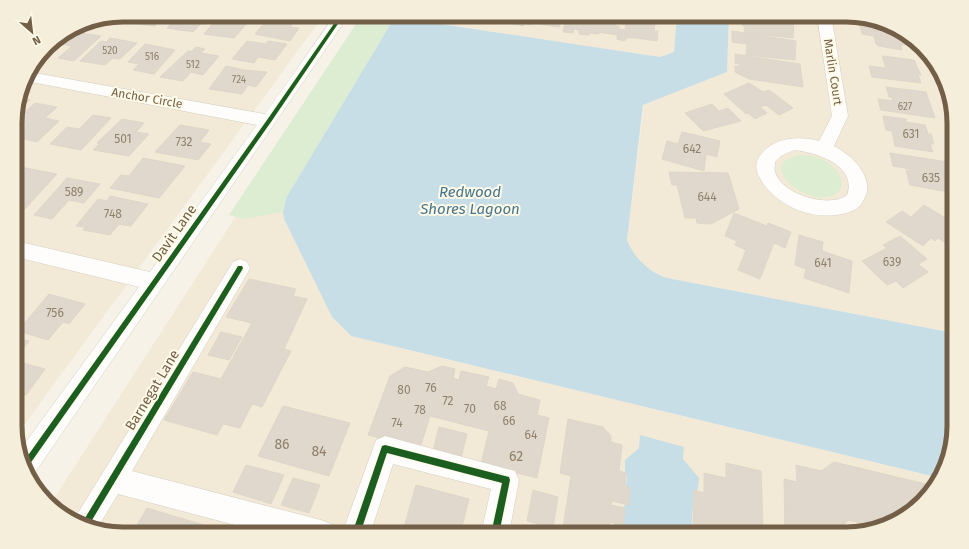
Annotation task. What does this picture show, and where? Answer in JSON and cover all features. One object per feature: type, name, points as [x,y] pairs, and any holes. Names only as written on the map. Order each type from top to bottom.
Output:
[{"type":"street","name":"Davit Lane","points":[[28,461],[269,121],[337,22]]},
{"type":"street","name":"Marlin Court","points":[[824,149],[840,116],[825,22]]},
{"type":"street","name":"Anchor Circle","points":[[33,77],[269,121]]},
{"type":"street","points":[[793,144],[808,145],[824,149],[848,164],[856,174],[859,184],[858,194],[852,202],[842,207],[828,209],[813,208],[798,203],[772,184],[766,172],[766,162],[771,153],[780,147],[793,144]]},
{"type":"street","points":[[22,250],[154,282]]},
{"type":"street","name":"Barnegat Lane","points":[[87,520],[240,268]]},
{"type":"street","points":[[358,527],[385,449],[506,480],[496,527]]},
{"type":"street","points":[[112,479],[295,527]]},
{"type":"shaded area","points":[[116,22],[319,22],[22,428],[22,123],[25,97],[39,67],[56,47],[78,32],[97,25]]},
{"type":"shaded area","points":[[437,22],[676,22],[674,52],[660,57],[441,24]]},
{"type":"shaded area","points":[[729,22],[846,22],[872,25],[885,30],[907,43],[926,62],[939,84],[944,97],[947,116],[947,332],[667,278],[659,275],[644,265],[630,249],[627,240],[644,105],[727,72]]},
{"type":"shaded area","points":[[245,202],[283,212],[284,219],[332,317],[351,336],[933,476],[917,497],[891,517],[878,522],[853,527],[123,527],[97,524],[84,519],[72,513],[54,499]]},
{"type":"green space","points":[[357,22],[392,22],[286,198],[283,212],[245,219],[229,215]]},
{"type":"green space","points":[[802,155],[821,159],[836,169],[842,184],[838,193],[826,197],[815,197],[794,187],[786,179],[782,172],[782,164],[789,158]]},
{"type":"water","name":"Redwood Shores Lagoon","points":[[392,22],[437,22],[441,24],[660,57],[674,52],[676,22],[729,22],[727,72],[643,105],[627,240],[630,247],[643,264],[654,272],[667,278],[947,332],[947,433],[944,452],[939,465],[933,476],[351,336],[332,317],[284,219],[283,212],[286,198]]},
{"type":"water","points":[[640,435],[684,447],[683,459],[699,478],[698,489],[694,492],[692,527],[623,527],[627,476],[625,471],[625,460],[639,448]]},
{"type":"building","points":[[131,22],[159,22],[155,26],[130,23]]},
{"type":"building","points":[[173,22],[202,22],[193,32],[167,28]]},
{"type":"building","points":[[214,22],[248,22],[234,38],[204,34]]},
{"type":"building","points":[[265,22],[294,22],[290,27],[299,28],[290,41],[255,34]]},
{"type":"building","points":[[505,22],[561,22],[559,27],[532,23],[532,25],[524,24],[523,26]]},
{"type":"building","points":[[565,22],[582,22],[582,24],[588,25],[589,22],[616,22],[615,26],[619,26],[619,29],[625,30],[626,24],[622,24],[623,22],[655,22],[654,31],[658,31],[657,41],[626,38],[625,41],[617,39],[617,35],[599,32],[599,34],[590,33],[589,35],[579,34],[579,30],[574,29],[573,33],[563,32]]},
{"type":"building","points":[[743,22],[794,22],[793,38],[745,33],[744,26],[742,25]]},
{"type":"building","points":[[860,25],[878,27],[904,41],[905,45],[901,45],[902,50],[879,46],[876,44],[874,36],[862,34]]},
{"type":"building","points":[[732,31],[796,41],[795,60],[746,55],[747,44],[732,42]]},
{"type":"building","points":[[77,32],[101,36],[74,61],[58,58],[72,46],[61,44]]},
{"type":"building","points":[[110,38],[137,43],[120,59],[113,58],[105,65],[80,61],[101,41],[106,42]]},
{"type":"building","points":[[247,41],[266,44],[268,41],[287,44],[275,60],[258,57],[254,63],[232,59]]},
{"type":"building","points":[[145,44],[175,50],[154,74],[133,70],[139,64],[128,62]]},
{"type":"building","points":[[196,47],[205,49],[201,53],[219,56],[203,75],[191,72],[183,81],[160,77],[188,51],[192,51]]},
{"type":"building","points":[[735,54],[800,64],[803,87],[749,79],[735,72],[735,66],[739,67],[739,64],[735,63]]},
{"type":"building","points":[[882,56],[914,60],[921,75],[918,74],[921,83],[872,77],[869,66],[886,68]]},
{"type":"building","points":[[226,66],[244,70],[267,72],[256,87],[248,85],[242,94],[209,89]]},
{"type":"building","points":[[749,83],[763,92],[769,90],[793,108],[779,115],[766,105],[760,107],[767,113],[755,119],[748,113],[746,114],[724,94]]},
{"type":"building","points":[[886,87],[926,92],[935,118],[881,110],[878,99],[893,101],[892,97],[889,97]]},
{"type":"building","points":[[25,99],[30,100],[24,105]]},
{"type":"building","points":[[35,103],[57,107],[45,118],[59,121],[37,142],[22,138],[22,122],[26,118],[22,117],[23,115]]},
{"type":"building","points":[[712,104],[719,111],[728,108],[741,121],[703,131],[685,113]]},
{"type":"building","points":[[93,115],[111,118],[81,150],[50,144],[67,127],[79,129]]},
{"type":"building","points":[[883,116],[906,119],[906,122],[925,125],[928,134],[931,134],[934,144],[930,144],[933,152],[895,146],[892,131],[886,130]]},
{"type":"building","points":[[122,119],[144,123],[136,132],[149,134],[129,156],[93,150],[99,144],[97,143]]},
{"type":"building","points":[[180,125],[209,130],[200,142],[211,144],[198,160],[155,152]]},
{"type":"building","points":[[682,132],[720,141],[717,157],[706,154],[704,171],[662,159],[667,141],[678,144]]},
{"type":"building","points":[[890,153],[947,162],[947,192],[910,185],[906,170],[911,171],[910,169],[893,166]]},
{"type":"building","points":[[143,158],[185,166],[159,198],[110,188],[121,175],[129,176]]},
{"type":"building","points":[[22,167],[57,174],[23,211]]},
{"type":"building","points":[[669,172],[728,173],[739,209],[711,224],[697,223],[696,218],[685,218],[677,185],[672,185]]},
{"type":"building","points":[[67,178],[100,184],[84,203],[69,200],[52,219],[34,215]]},
{"type":"building","points":[[110,196],[148,204],[131,226],[119,224],[110,235],[83,230],[85,227],[76,226],[98,199],[107,201]]},
{"type":"building","points":[[924,205],[947,219],[947,244],[938,238],[935,241],[931,238],[923,246],[886,222],[902,211],[911,217]]},
{"type":"building","points":[[734,213],[767,226],[768,223],[791,232],[785,248],[774,243],[760,279],[738,270],[746,250],[735,245],[737,241],[725,236]]},
{"type":"building","points":[[799,235],[823,242],[822,251],[852,261],[849,293],[804,278],[806,269],[795,265]]},
{"type":"building","points":[[900,236],[927,259],[918,264],[928,272],[903,288],[896,281],[887,285],[862,261],[887,248],[883,245]]},
{"type":"building","points":[[249,279],[296,289],[293,296],[307,299],[284,349],[291,351],[262,407],[252,404],[240,428],[223,424],[217,435],[164,420],[193,372],[221,379],[252,323],[226,317]]},
{"type":"building","points":[[49,294],[85,304],[69,324],[63,322],[48,340],[22,332],[22,326]]},
{"type":"building","points":[[221,332],[242,337],[229,360],[208,355]]},
{"type":"building","points":[[22,339],[29,341],[22,350]]},
{"type":"building","points":[[22,363],[45,369],[26,395],[22,394]]},
{"type":"building","points":[[442,366],[455,369],[453,378],[459,380],[461,371],[489,377],[486,386],[496,389],[499,379],[513,383],[518,394],[540,400],[537,415],[549,418],[537,478],[481,464],[489,431],[430,416],[420,448],[368,435],[390,376],[405,367],[428,372]]},
{"type":"building","points":[[283,406],[350,423],[329,476],[258,456]]},
{"type":"building","points":[[568,419],[603,427],[611,436],[611,442],[622,445],[619,471],[626,473],[625,486],[630,488],[629,505],[612,501],[611,505],[625,508],[623,526],[610,522],[609,527],[563,527],[571,476],[560,473]]},
{"type":"building","points":[[439,427],[467,434],[461,458],[433,451]]},
{"type":"building","points":[[834,462],[928,484],[917,497],[902,510],[891,517],[878,522],[866,525],[849,520],[845,523],[845,527],[785,527],[784,479],[797,482],[796,465],[821,471]]},
{"type":"building","points":[[726,463],[761,471],[763,527],[753,525],[750,527],[693,527],[694,490],[704,493],[704,473],[726,478]]},
{"type":"building","points":[[246,465],[284,475],[271,504],[233,492]]},
{"type":"building","points":[[293,478],[320,485],[309,513],[281,505]]},
{"type":"building","points":[[416,485],[469,499],[462,527],[404,527]]},
{"type":"building","points":[[533,490],[558,497],[553,527],[527,521]]},
{"type":"building","points":[[147,508],[204,525],[203,527],[136,527]]},
{"type":"cycle path","points":[[28,461],[269,121],[337,22]]},
{"type":"cycle path","points":[[87,520],[240,268]]},
{"type":"cycle path","points":[[358,527],[385,449],[506,480],[496,527]]}]
